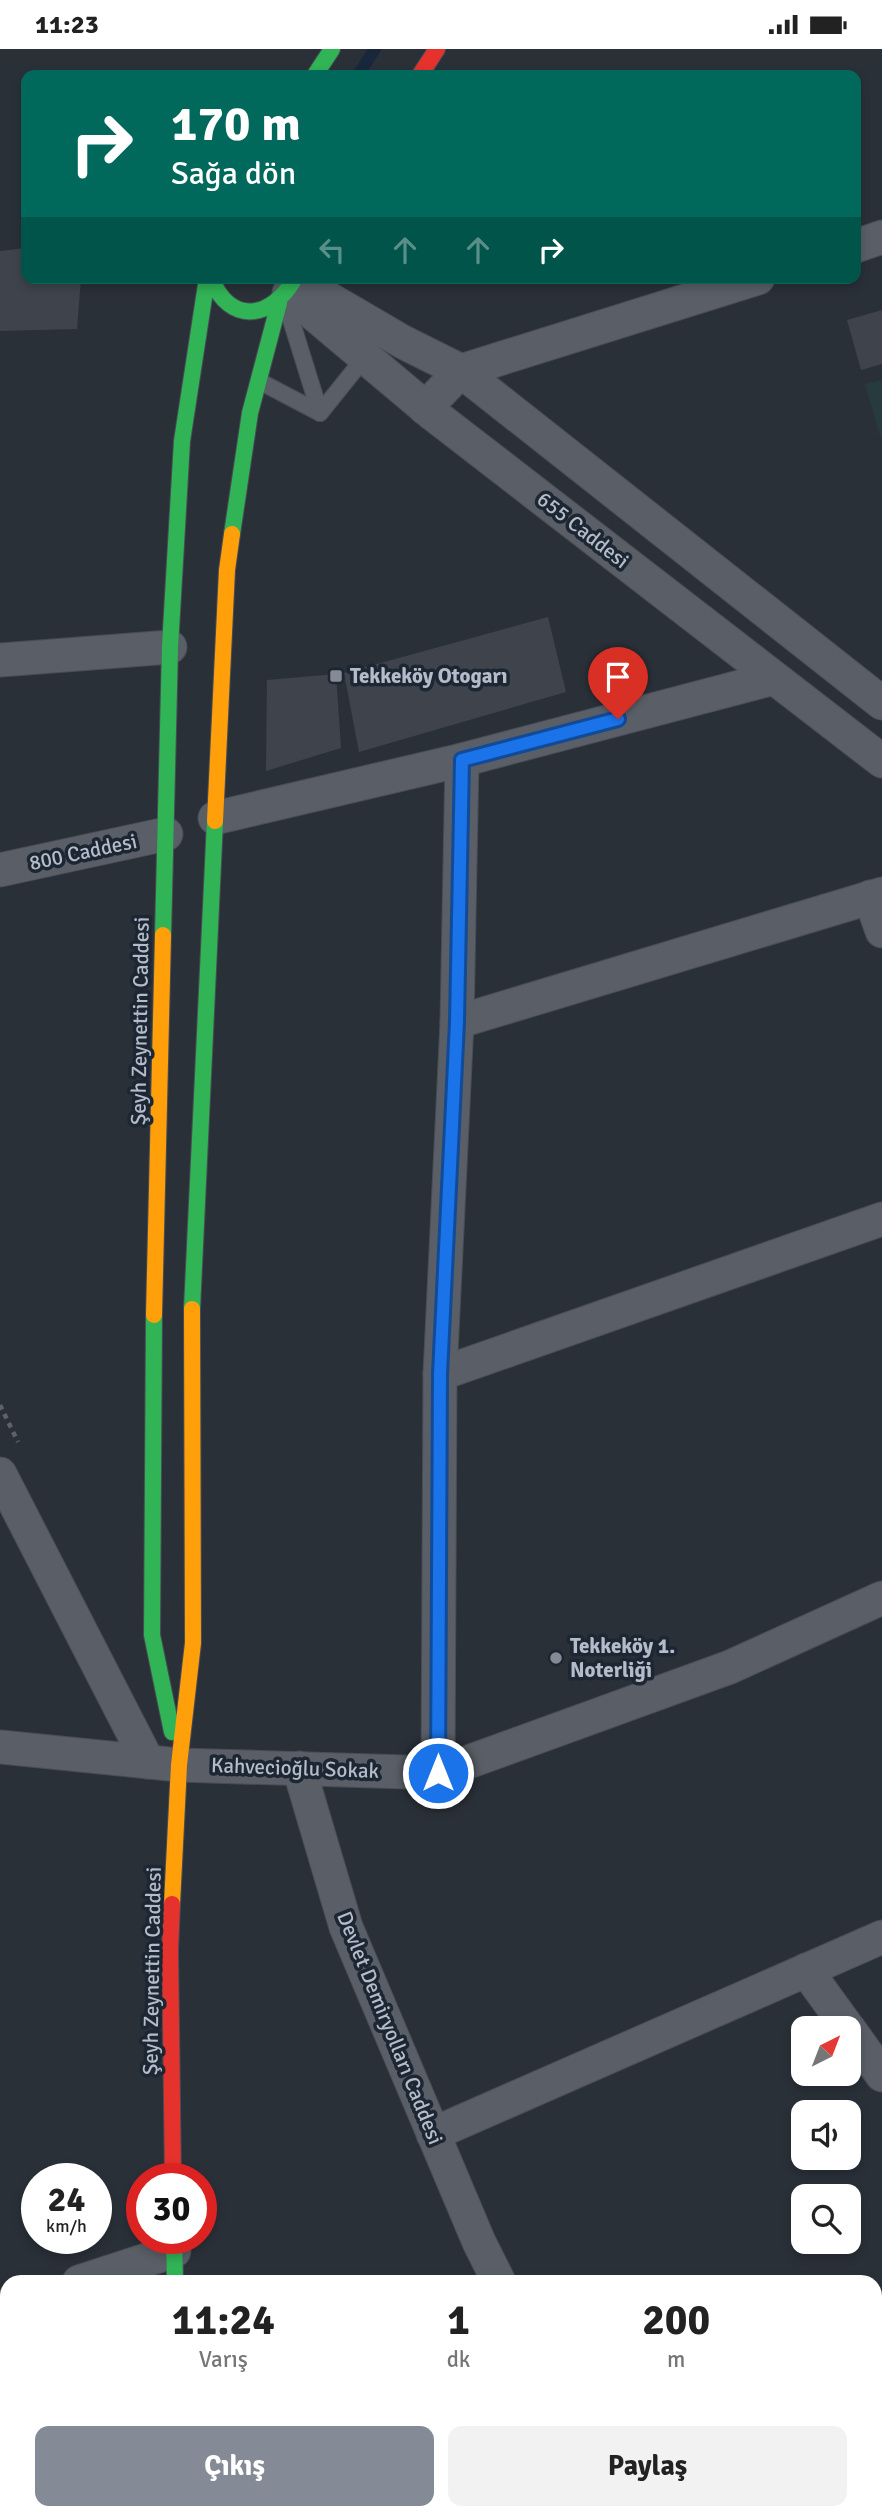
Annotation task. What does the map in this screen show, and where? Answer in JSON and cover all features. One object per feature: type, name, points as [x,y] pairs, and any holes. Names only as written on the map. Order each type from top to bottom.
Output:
[{"type":"main road","points":[[318,70],[332,49]]},
{"type":"main road","points":[[423,70],[437,49]]},
{"type":"main road","name":"Şeyh Zeynettin Caddesi","points":[[173,2163],[164,1764],[152,1635],[153,1327],[170,647],[182,441],[208,284]]},
{"type":"main road","points":[[212,284],[217,294],[228,304],[239,310],[254,312],[265,310],[288,290]]},
{"type":"main road","name":"Şeyh Zeynettin Caddesi","points":[[164,1764],[192,1643],[192,1314],[227,569],[250,413],[288,290]]},
{"type":"street","points":[[861,244],[882,237]]},
{"type":"street","points":[[425,408],[461,371],[739,284]]},
{"type":"street","points":[[288,290],[461,371],[882,703]]},
{"type":"street","name":"655 Caddesi","points":[[288,290],[425,408],[882,761]]},
{"type":"street","points":[[0,660],[170,647]]},
{"type":"street","points":[[215,818],[462,760],[774,678]]},
{"type":"street","points":[[438,1773],[440,1374],[457,1022],[462,760]]},
{"type":"street","name":"800 Caddesi","points":[[0,870],[166,834]]},
{"type":"street","points":[[457,1022],[876,896],[882,931]]},
{"type":"street","points":[[440,1374],[882,1219]]},
{"type":"street","points":[[0,1474],[164,1764]]},
{"type":"street","name":"Kahvecioğlu Sokak","points":[[0,1747],[164,1764],[438,1773],[730,1667],[882,1598]]},
{"type":"street","name":"Devlet Demiryolları Caddesi","points":[[299,1768],[346,1927],[496,2275]]},
{"type":"street","points":[[433,2134],[882,1937]]},
{"type":"street","points":[[806,1971],[839,2016]]},
{"type":"street","points":[[861,2047],[882,2075]]},
{"type":"street","points":[[106,2275],[174,2257]]},
{"type":"lane","points":[[288,290],[320,413]]},
{"type":"lane","points":[[320,413],[365,357]]},
{"type":"lane","points":[[258,381],[320,413]]},
{"type":"green space","points":[[882,380],[882,443],[865,384]]},
{"type":"building","points":[[21,249],[21,284],[81,284],[77,329],[0,331],[0,251]]},
{"type":"building","points":[[882,310],[882,364],[861,370],[847,320]]},
{"type":"building","points":[[548,617],[566,692],[359,752],[344,673]]},
{"type":"building","points":[[336,674],[341,748],[266,771],[267,680]]},
{"type":"waterway","points":[[361,70],[375,49]]},
{"type":"traffic: fast","points":[[318,70],[332,49]]},
{"type":"traffic: fast","points":[[163,935],[170,647],[182,441],[206,284]]},
{"type":"traffic: fast","points":[[214,284],[229,304],[240,310],[251,311],[263,309],[275,302],[291,284]]},
{"type":"traffic: fast","points":[[232,534],[250,413],[279,303]]},
{"type":"traffic: fast","points":[[192,1309],[215,821]]},
{"type":"traffic: fast","points":[[154,1315],[152,1635],[172,1732]]},
{"type":"traffic: fast","points":[[174,2254],[175,2275]]},
{"type":"traffic: slow","points":[[215,821],[227,570],[232,534]]},
{"type":"traffic: slow","points":[[154,1315],[163,935]]},
{"type":"traffic: slow","points":[[172,1904],[179,1765],[193,1643],[192,1309]]},
{"type":"traffic: jam","points":[[423,70],[437,49]]},
{"type":"traffic: jam","points":[[172,1904],[170,1950],[173,2163]]},
{"type":"place","name":"Tekkeköy Otogarı","points":[[336,676]]},
{"type":"place","name":"Tekkeköy 1. Noterliği","points":[[556,1658]]},
{"type":"route","points":[[438,1773],[440,1374],[457,1022],[462,760],[618,719]]}]
